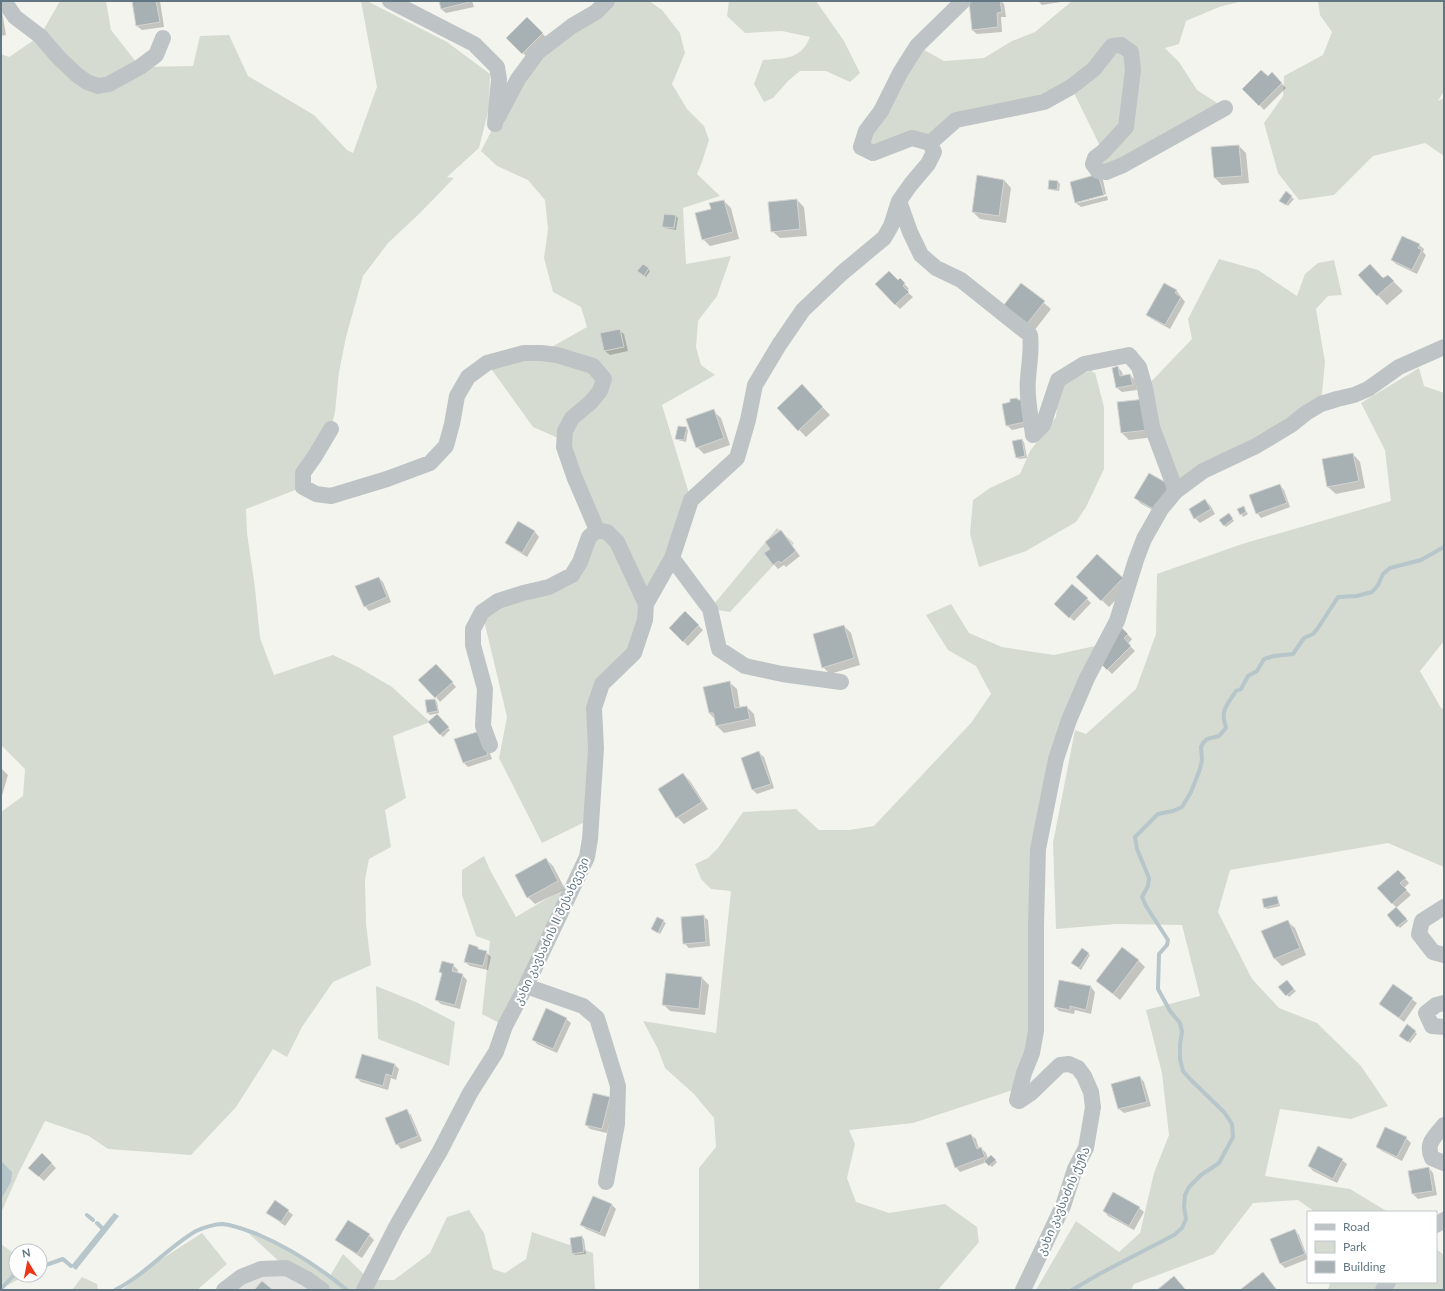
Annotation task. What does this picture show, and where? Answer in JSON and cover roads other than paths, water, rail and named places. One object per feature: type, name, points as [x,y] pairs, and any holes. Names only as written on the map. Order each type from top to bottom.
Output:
[{"type":"street","points":[[4,1],[16,17],[40,36],[59,58],[77,75],[87,82],[98,86],[109,84],[156,55],[163,38]]},
{"type":"street","points":[[390,1],[474,44],[497,67],[499,79],[494,124],[518,79],[538,52],[572,26],[596,12],[607,1]]},
{"type":"street","points":[[963,1],[917,46],[900,73],[880,111],[866,131],[861,147],[873,153],[912,138],[930,142],[956,120],[1044,102],[1071,87],[1094,69],[1112,46],[1121,45],[1131,52],[1133,70],[1126,127],[1103,152],[1095,158],[1094,164],[1098,171],[1106,172],[1123,165],[1225,108]]},
{"type":"street","name":"კახი კავსაძის II შესახვევი","points":[[367,1285],[396,1227],[440,1151],[470,1093],[496,1052],[505,1026],[526,986],[587,857],[590,839],[596,749],[594,708],[602,684],[634,653],[645,620],[646,604],[672,558],[691,500],[737,458],[748,420],[755,385],[802,310],[842,273],[884,238],[892,226],[899,201],[910,184],[928,164],[934,152],[930,142]]},
{"type":"street","points":[[899,201],[910,232],[921,255],[936,268],[961,280],[1030,335],[1032,347],[1028,380],[1034,435],[1043,425],[1058,380],[1084,364],[1129,355],[1139,367],[1145,388],[1152,427],[1176,491],[1203,471],[1256,446],[1291,425],[1306,413],[1321,404],[1337,398],[1354,396],[1368,389],[1399,366],[1444,347]]},
{"type":"street","points":[[331,429],[315,456],[302,473],[303,487],[316,494],[331,496],[387,479],[430,463],[446,446],[457,396],[468,377],[487,363],[524,353],[541,353],[557,355],[593,366],[604,379],[600,391],[591,402],[572,418],[565,431],[564,447],[574,476],[597,530]]},
{"type":"street","name":"კახი კავსაძის ქუჩა","points":[[1024,1290],[1063,1206],[1075,1169],[1086,1148],[1093,1107],[1090,1092],[1084,1076],[1078,1068],[1069,1064],[1060,1065],[1031,1093],[1020,1101],[1017,1100],[1024,1073],[1032,1053],[1036,1031],[1038,848],[1056,759],[1069,720],[1084,684],[1117,621],[1129,579],[1144,539],[1161,509],[1176,491]]},
{"type":"street","points":[[597,530],[608,532],[617,542],[646,604]]},
{"type":"street","points":[[490,745],[483,726],[485,689],[473,645],[473,629],[482,612],[498,601],[549,587],[572,575],[580,562],[589,537],[597,530]]},
{"type":"street","points":[[672,558],[710,609],[719,649],[745,666],[782,674],[841,682]]},
{"type":"street","points":[[1444,907],[1422,921],[1419,934],[1433,952],[1444,955]]},
{"type":"street","points":[[526,986],[583,1006],[597,1018],[618,1086],[617,1124],[606,1182]]},
{"type":"street","points":[[1444,1003],[1436,1005],[1426,1012],[1432,1026],[1444,1027]]},
{"type":"street","points":[[1444,1125],[1430,1143],[1429,1152],[1432,1158],[1444,1163]]},
{"type":"street","points":[[224,1290],[241,1277],[261,1269],[286,1268],[307,1279],[322,1290]]},
{"type":"waterway","points":[[1072,1290],[1174,1235],[1182,1228],[1186,1219],[1184,1207],[1185,1195],[1189,1187],[1201,1175],[1219,1163],[1233,1137],[1232,1124],[1224,1112],[1183,1071],[1180,1059],[1182,1032],[1180,1023],[1170,1011],[1158,989],[1159,954],[1167,945],[1168,940],[1146,906],[1142,897],[1148,886],[1149,878],[1137,849],[1135,837],[1158,814],[1173,811],[1182,807],[1191,792],[1200,769],[1202,760],[1201,747],[1203,743],[1207,739],[1219,736],[1226,728],[1224,713],[1227,705],[1236,691],[1241,689],[1248,676],[1257,671],[1264,659],[1274,656],[1293,654],[1304,638],[1313,634],[1318,628],[1338,597],[1357,596],[1372,592],[1378,585],[1383,574],[1390,568],[1421,560],[1444,547]]},
{"type":"waterway","points":[[87,1215],[93,1220]]},
{"type":"waterway","points":[[97,1223],[102,1228]]},
{"type":"waterway","points":[[115,1290],[136,1277],[175,1245],[196,1231],[209,1226],[222,1224],[249,1231],[281,1245],[315,1266],[347,1290]]},
{"type":"waterway","points":[[48,1264],[63,1259],[71,1266]]},
{"type":"waterway","points":[[1,1289],[8,1281]]}]
